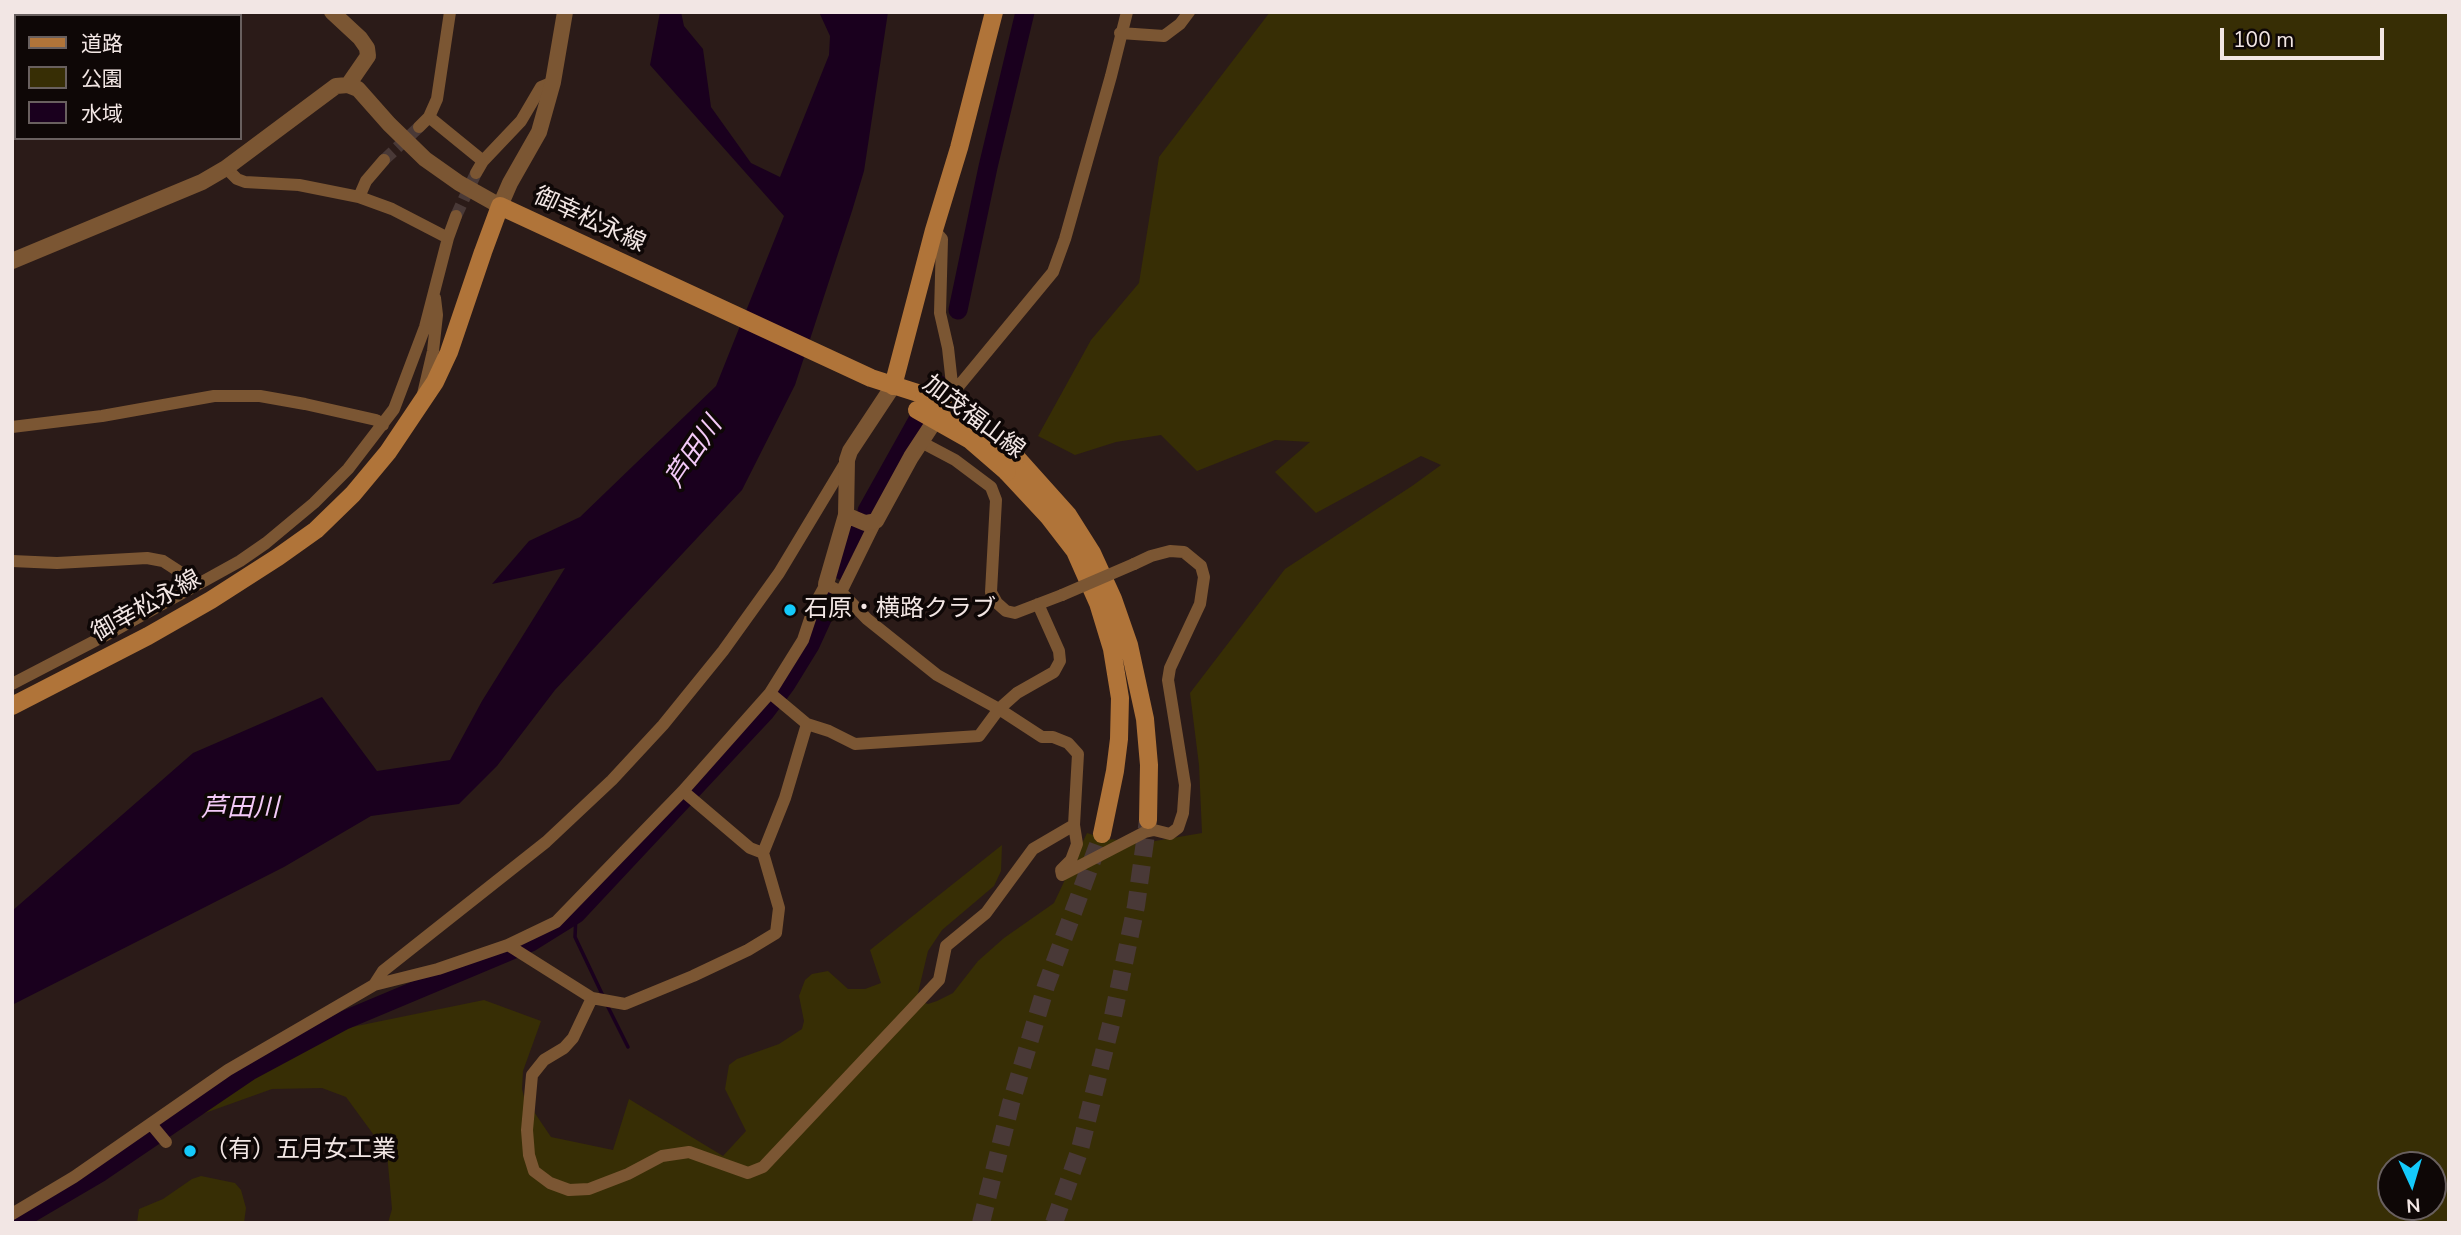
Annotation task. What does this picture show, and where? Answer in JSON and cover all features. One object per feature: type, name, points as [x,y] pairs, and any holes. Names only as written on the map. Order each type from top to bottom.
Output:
[{"type":"main road","points":[[893,386],[994,12]]},
{"type":"main road","name":"御幸松永線","points":[[12,706],[148,636],[278,557],[316,530],[353,494],[419,408],[450,352],[500,206],[893,386]]},
{"type":"main road","name":"加茂福山線","points":[[893,386],[921,402],[970,440],[1012,464],[1068,515],[1092,553],[1113,599],[1129,645],[1145,719],[1149,765],[1148,820]]},
{"type":"main road","name":"加茂福山線","points":[[1012,464],[1075,551],[1098,603],[1112,649],[1120,698],[1119,739],[1102,834]]},
{"type":"street","points":[[332,12],[367,48],[368,56],[348,85]]},
{"type":"street","points":[[419,127],[429,117],[437,99],[450,12]]},
{"type":"street","points":[[12,261],[164,199],[226,168],[335,86],[348,85],[358,89],[425,159],[458,183],[500,206],[539,132],[552,82],[565,12]]},
{"type":"street","points":[[12,1214],[74,1177],[228,1070],[374,985],[438,969],[508,945],[556,922],[774,696],[803,640],[815,604],[833,588],[953,393],[1053,272],[1069,226],[1127,12]]},
{"type":"street","points":[[1120,33],[1164,36],[1180,24],[1189,12]]},
{"type":"street","points":[[476,173],[483,161],[521,121],[541,87],[552,82]]},
{"type":"street","points":[[429,117],[483,161]]},
{"type":"street","points":[[359,197],[366,181],[384,160]]},
{"type":"street","points":[[226,168],[237,179],[245,182],[299,185],[359,197],[392,209],[448,237]]},
{"type":"street","points":[[12,684],[121,627],[266,543],[314,503],[348,469],[394,409],[425,327],[456,216]]},
{"type":"street","points":[[934,230],[942,239],[940,313],[948,348],[953,393]]},
{"type":"street","points":[[419,408],[433,351],[437,315],[434,290]]},
{"type":"street","points":[[374,985],[383,971],[546,842],[612,780],[663,725],[723,651],[779,573],[835,476],[848,460],[855,442],[893,386]]},
{"type":"street","points":[[12,427],[102,416],[215,396],[260,396],[306,404],[383,425]]},
{"type":"street","points":[[833,588],[937,675],[999,709],[1042,737],[1054,737],[1068,743],[1078,754],[1074,825],[1077,844],[1071,860],[1061,870],[1062,875],[1146,832],[1154,830],[1170,834],[1178,828],[1184,813],[1185,785],[1168,680],[1170,668],[1200,604],[1204,577],[1201,566],[1184,552],[1170,551],[1151,556],[1062,596],[1015,613],[1006,611],[997,603],[991,592],[996,500],[992,487],[955,460],[921,442]]},
{"type":"street","points":[[833,588],[846,515],[848,460]]},
{"type":"street","points":[[846,515],[865,523],[876,522]]},
{"type":"street","points":[[12,561],[57,563],[147,558],[163,561],[197,584],[217,579],[259,559],[278,557]]},
{"type":"street","points":[[774,696],[807,724],[855,744],[979,736],[999,709],[1017,693],[1054,672],[1060,661],[1059,651],[1038,604]]},
{"type":"street","points":[[508,945],[601,999],[625,1004],[640,1000],[748,950],[776,933],[779,908],[763,853],[785,798],[807,724]]},
{"type":"street","points":[[683,791],[750,848],[763,853]]},
{"type":"street","points":[[601,999],[564,1048],[544,1059],[532,1075],[527,1130],[534,1171],[550,1183],[569,1190],[589,1189],[628,1174],[662,1156],[689,1152],[748,1173],[763,1167],[939,980],[946,946],[986,913],[1033,849],[1074,825]]},
{"type":"street","points":[[151,1124],[166,1142]]},
{"type":"green space","points":[[1270,12],[2449,12],[2449,1223],[388,1223],[392,1209],[387,1153],[346,1097],[322,1088],[272,1089],[191,1118],[184,1104],[347,1028],[484,1000],[541,1021],[523,1071],[522,1089],[524,1097],[551,1137],[613,1150],[629,1099],[723,1156],[746,1131],[725,1089],[729,1065],[737,1059],[779,1044],[802,1029],[804,1021],[799,996],[805,980],[812,974],[828,971],[848,989],[865,989],[881,983],[870,950],[1002,845],[1001,871],[994,886],[942,930],[928,951],[918,993],[920,1001],[928,1004],[953,993],[978,961],[1004,938],[1054,903],[1087,833],[1106,839],[1149,842],[1202,833],[1199,765],[1190,693],[1285,569],[1441,465],[1421,456],[1316,513],[1275,472],[1310,442],[1275,440],[1197,471],[1161,435],[1116,442],[1075,455],[1038,436],[1091,340],[1139,283],[1159,157]]},
{"type":"green space","points":[[201,1176],[235,1183],[241,1190],[246,1208],[244,1223],[137,1223],[139,1209],[163,1199]]},
{"type":"water","name":"芦田川","points":[[660,12],[681,12],[684,26],[703,49],[711,107],[751,163],[780,177],[829,55],[830,36],[819,12],[888,12],[864,171],[852,211],[795,385],[742,490],[555,690],[497,766],[459,804],[371,816],[284,867],[12,1005],[12,911],[193,753],[322,697],[377,771],[450,760],[482,701],[565,568],[492,584],[529,541],[580,517],[716,386],[784,216],[650,65]]},
{"type":"waterway","points":[[958,310],[1025,12]]},
{"type":"waterway","points":[[867,511],[938,384]]},
{"type":"waterway","points":[[843,571],[859,531]]},
{"type":"waterway","points":[[14,1223],[101,1172],[250,1071],[345,1020],[531,942],[576,914],[765,712],[810,645],[832,597]]},
{"type":"waterway","points":[[576,914],[575,937],[604,998]]},
{"type":"waterway","points":[[607,1005],[628,1047]]},
{"type":"tunnel","points":[[384,160],[419,127]]},
{"type":"tunnel","points":[[456,216],[476,173]]},
{"type":"tunnel","points":[[1054,1223],[1080,1149],[1113,1016],[1136,906],[1148,820]]},
{"type":"tunnel","points":[[981,1223],[1011,1103],[1046,986],[1102,834]]},
{"type":"place","name":"石原・横路クラブ","points":[[790,610]]},
{"type":"place","name":"（有）五月女工業","points":[[190,1151]]}]
